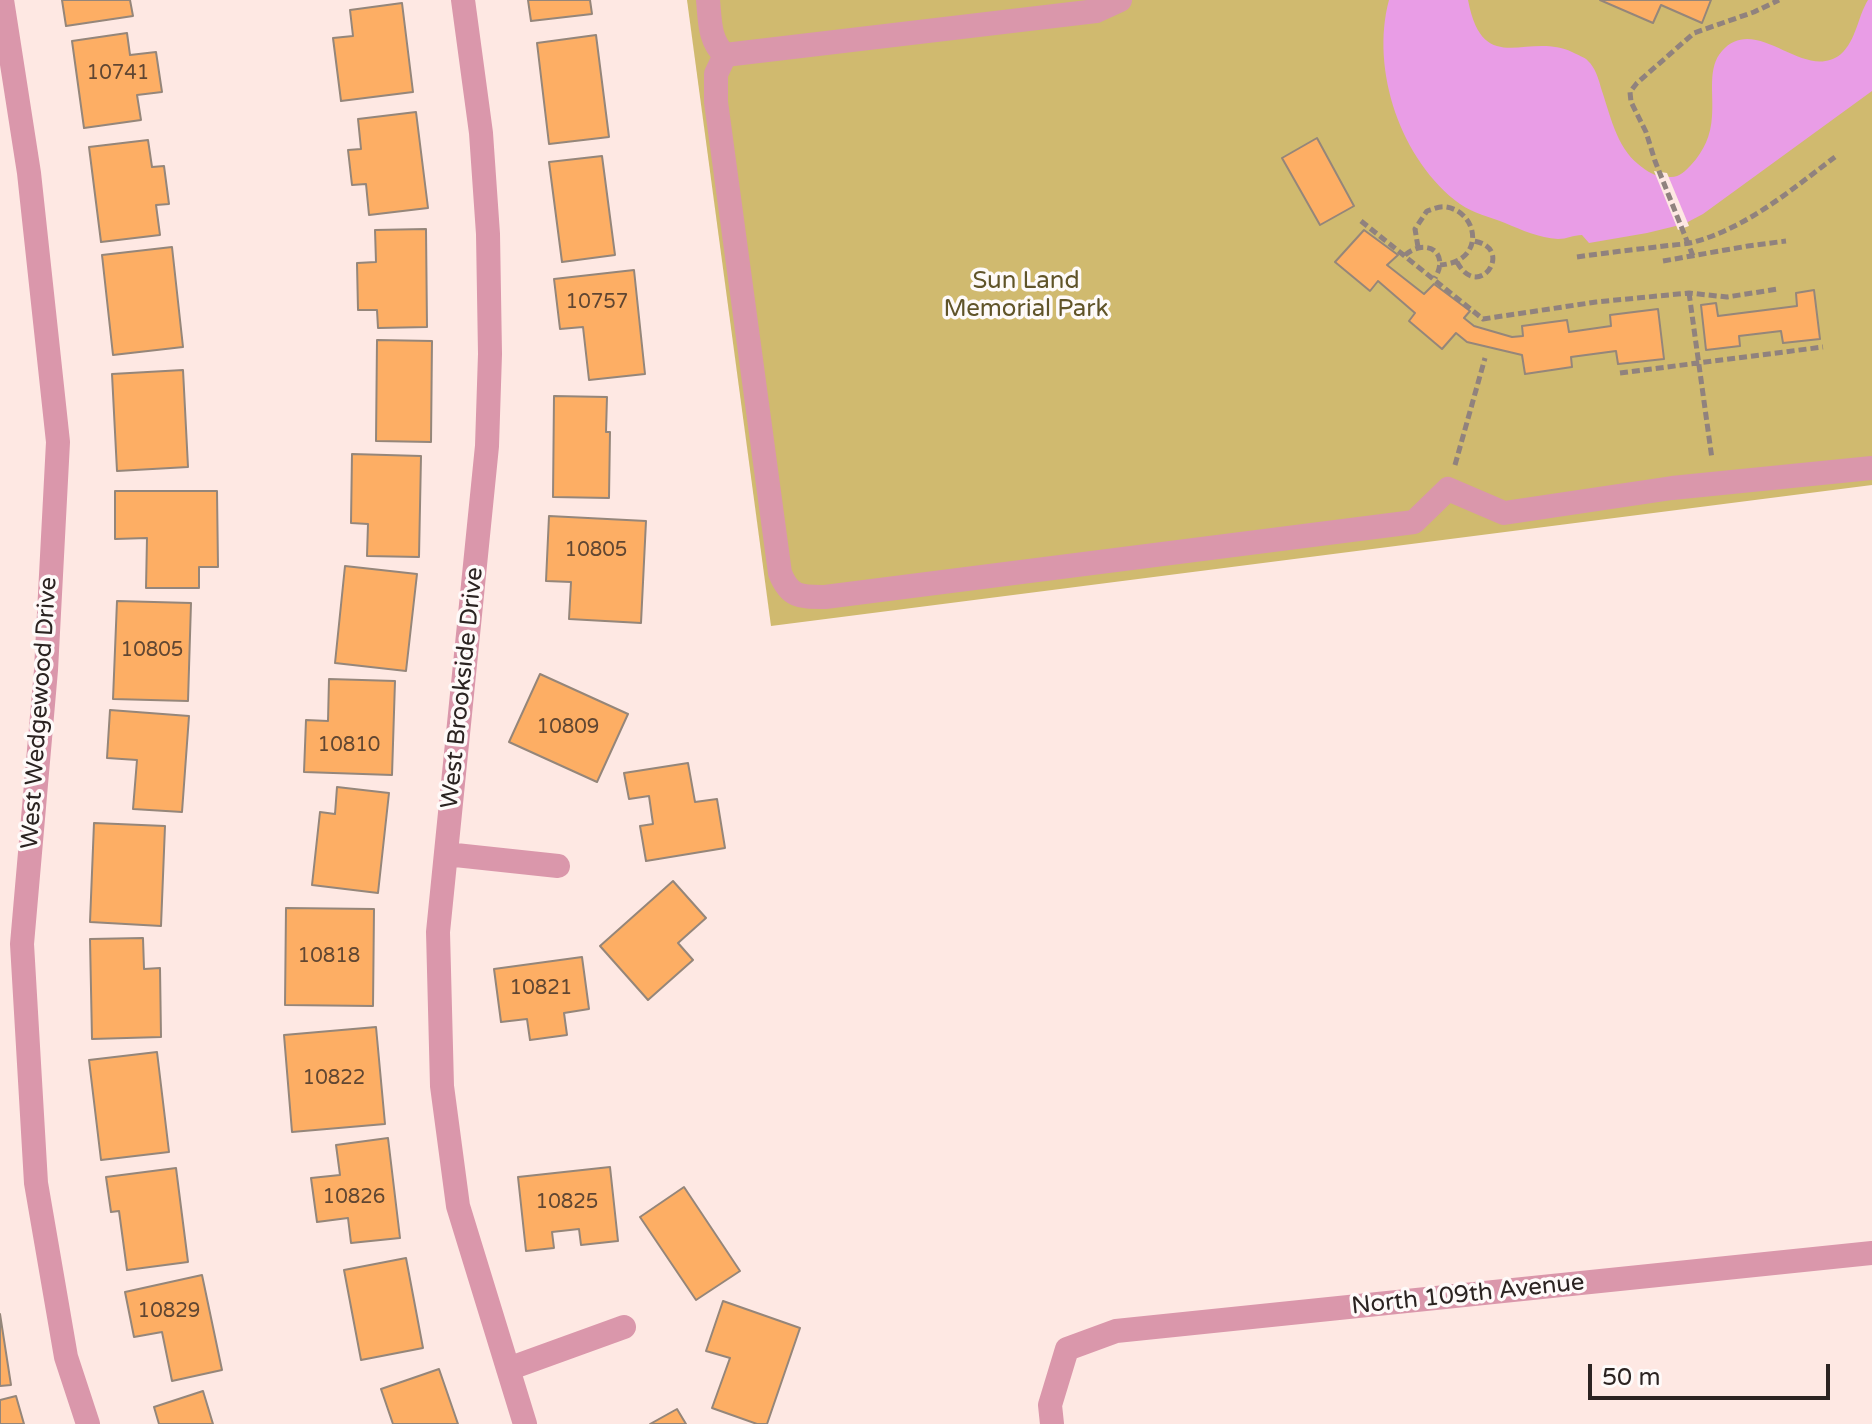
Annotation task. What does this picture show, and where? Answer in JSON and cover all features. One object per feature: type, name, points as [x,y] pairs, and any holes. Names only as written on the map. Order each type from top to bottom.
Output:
[{"type":"street","name":"West Wedgewood Drive","points":[[2,0],[29,173],[58,442],[46,670],[22,944],[36,1183],[66,1357],[88,1424]]},
{"type":"street","name":"West Brookside Drive","points":[[463,0],[481,133],[488,234],[490,354],[487,446],[438,932],[442,1086],[458,1206],[525,1424]]},
{"type":"street","points":[[708,0],[713,40],[717,49],[725,55],[1096,11],[1120,0]]},
{"type":"street","points":[[725,55],[716,74],[716,102],[780,573],[790,591],[804,597],[825,597],[1414,522],[1448,489],[1504,513],[1672,488],[1872,468]]},
{"type":"street","points":[[446,854],[558,866]]},
{"type":"street","name":"North 109th Avenue","points":[[1052,1424],[1050,1405],[1067,1349],[1116,1331],[1872,1253]]},
{"type":"street","points":[[508,1369],[624,1327]]},
{"type":"path","points":[[1693,256],[1646,132],[1631,102],[1630,92],[1694,33],[1779,0]]},
{"type":"path","points":[[1577,257],[1689,243],[1712,236],[1743,222],[1803,183],[1835,157]]},
{"type":"path","points":[[1418,247],[1415,229],[1427,211],[1435,207],[1457,211],[1471,227],[1473,241],[1468,253],[1457,262],[1440,265]]},
{"type":"path","points":[[1361,221],[1483,319],[1596,302],[1689,293],[1727,297],[1778,289]]},
{"type":"path","points":[[1457,262],[1467,275],[1475,277],[1482,276],[1492,266],[1494,259],[1487,246],[1473,241]]},
{"type":"path","points":[[1663,261],[1786,241]]},
{"type":"path","points":[[1405,255],[1418,247],[1429,247],[1437,252],[1440,265],[1435,278]]},
{"type":"path","points":[[1689,293],[1715,484]]},
{"type":"path","points":[[1620,373],[1823,347]]},
{"type":"path","points":[[1448,489],[1485,358]]},
{"type":"green space","name":"Sun Land Memorial Park","points":[[687,0],[1872,0],[1872,485],[771,626]]},
{"type":"shaded area","points":[[1389,0],[1468,0],[1475,24],[1484,38],[1496,46],[1555,47],[1585,58],[1596,74],[1624,148],[1642,167],[1661,177],[1674,177],[1682,173],[1703,148],[1711,123],[1714,65],[1722,51],[1736,41],[1750,39],[1812,61],[1827,61],[1846,49],[1868,0],[1872,0],[1872,91],[1703,214],[1684,224],[1589,243],[1582,235],[1561,239],[1544,237],[1465,207],[1439,186],[1421,164],[1395,112],[1388,84],[1384,27]]},
{"type":"pier","points":[[1654,171],[1667,173],[1689,226],[1678,230]]},
{"type":"building","points":[[62,0],[130,0],[133,16],[66,26]]},
{"type":"building","points":[[528,0],[590,0],[592,14],[531,21]]},
{"type":"building","points":[[1600,0],[1711,0],[1702,23],[1661,5],[1653,23]]},
{"type":"building","points":[[402,3],[413,92],[341,101],[333,38],[353,36],[350,10]]},
{"type":"building","points":[[127,33],[130,55],[156,52],[162,92],[137,95],[141,120],[84,128],[72,41]]},
{"type":"building","points":[[596,35],[609,137],[549,144],[537,43]]},
{"type":"building","points":[[416,112],[428,208],[369,215],[366,184],[352,185],[348,150],[361,149],[358,119]]},
{"type":"building","points":[[1317,138],[1354,206],[1320,225],[1282,158]]},
{"type":"building","points":[[148,140],[152,167],[164,166],[169,204],[156,205],[160,235],[101,242],[89,147]]},
{"type":"building","points":[[602,156],[615,255],[562,262],[549,162]]},
{"type":"building","points":[[426,229],[427,327],[378,328],[377,310],[358,310],[357,263],[376,262],[375,230]]},
{"type":"building","points":[[1364,230],[1398,255],[1387,265],[1424,294],[1434,284],[1470,311],[1464,318],[1474,326],[1512,337],[1523,336],[1522,326],[1567,320],[1569,332],[1611,326],[1610,315],[1658,309],[1664,359],[1618,364],[1616,351],[1571,357],[1572,367],[1525,374],[1522,355],[1467,342],[1456,333],[1442,349],[1409,321],[1415,313],[1378,281],[1370,291],[1335,262]]},
{"type":"building","points":[[172,247],[183,347],[113,355],[102,255]]},
{"type":"building","points":[[634,270],[645,374],[589,380],[583,327],[560,329],[554,279]]},
{"type":"building","points":[[1814,290],[1820,339],[1783,343],[1781,331],[1739,336],[1740,346],[1706,350],[1701,305],[1716,303],[1718,316],[1797,306],[1796,293]]},
{"type":"building","points":[[377,340],[432,341],[431,442],[376,441]]},
{"type":"building","points":[[183,370],[188,467],[117,471],[112,374]]},
{"type":"building","points":[[554,396],[607,397],[609,498],[553,497]]},
{"type":"building","points":[[352,454],[421,456],[419,557],[367,556],[368,524],[351,523]]},
{"type":"building","points":[[115,491],[217,491],[218,567],[199,567],[199,588],[146,588],[147,538],[115,539]]},
{"type":"building","points":[[549,516],[646,521],[641,623],[569,619],[571,582],[546,581]]},
{"type":"building","points":[[345,566],[417,574],[406,671],[335,663]]},
{"type":"building","points":[[117,601],[191,603],[188,701],[113,699]]},
{"type":"building","points":[[540,674],[628,714],[597,782],[509,742]]},
{"type":"building","points":[[329,679],[395,681],[392,775],[304,772],[306,720],[328,721]]},
{"type":"building","points":[[110,710],[189,716],[182,812],[133,809],[137,760],[107,758]]},
{"type":"building","points":[[688,763],[695,802],[717,799],[725,848],[646,861],[640,826],[653,824],[649,796],[629,799],[624,773]]},
{"type":"building","points":[[337,787],[389,793],[378,893],[312,885],[320,812],[335,814]]},
{"type":"building","points":[[94,823],[165,826],[161,926],[90,922]]},
{"type":"building","points":[[673,881],[706,918],[678,943],[693,960],[648,1000],[600,946]]},
{"type":"building","points":[[286,908],[374,909],[373,1006],[285,1005]]},
{"type":"building","points":[[143,938],[144,969],[160,968],[161,1037],[92,1039],[90,939]]},
{"type":"building","points":[[582,957],[589,1009],[564,1013],[567,1035],[530,1040],[527,1019],[501,1022],[494,969]]},
{"type":"building","points":[[376,1027],[385,1124],[292,1132],[284,1035]]},
{"type":"building","points":[[157,1052],[169,1152],[101,1160],[89,1060]]},
{"type":"building","points":[[388,1138],[400,1238],[351,1243],[348,1218],[317,1222],[311,1178],[340,1175],[336,1145]]},
{"type":"building","points":[[610,1167],[618,1241],[581,1245],[579,1229],[552,1232],[554,1248],[526,1251],[518,1177]]},
{"type":"building","points":[[176,1168],[188,1262],[127,1270],[119,1211],[111,1212],[106,1177]]},
{"type":"building","points":[[684,1187],[740,1271],[696,1300],[640,1217]]},
{"type":"building","points":[[406,1258],[423,1348],[361,1360],[344,1270]]},
{"type":"building","points":[[202,1275],[222,1370],[172,1381],[162,1332],[134,1337],[125,1292]]},
{"type":"building","points":[[723,1301],[800,1328],[767,1424],[757,1424],[712,1408],[730,1358],[706,1351]]},
{"type":"building","points":[[0,1314],[11,1385],[0,1386]]},
{"type":"building","points":[[439,1369],[458,1424],[393,1424],[381,1389]]},
{"type":"building","points":[[203,1391],[213,1424],[159,1424],[154,1407]]},
{"type":"building","points":[[16,1396],[24,1424],[0,1424],[0,1400]]},
{"type":"building","points":[[677,1409],[686,1424],[650,1424]]}]
